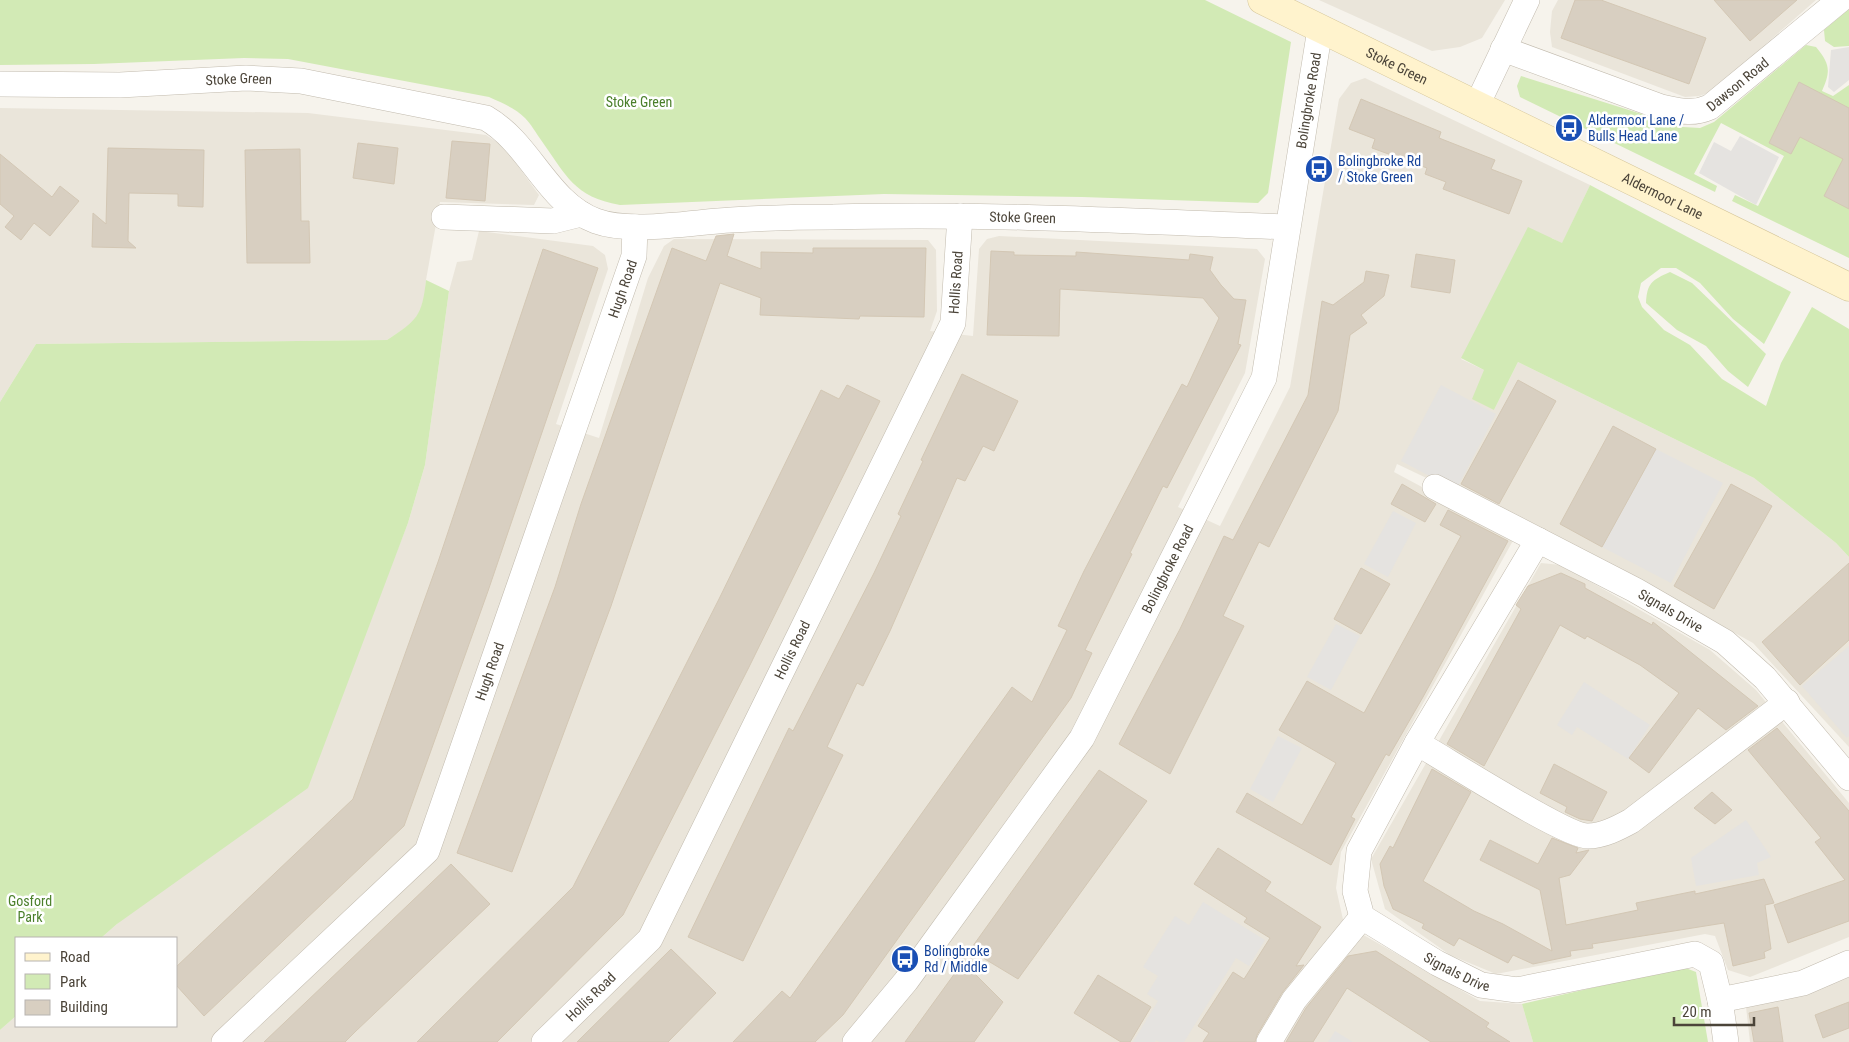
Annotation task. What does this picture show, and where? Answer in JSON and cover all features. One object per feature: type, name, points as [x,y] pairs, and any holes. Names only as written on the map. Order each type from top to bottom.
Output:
[{"type":"street","name":"Stoke Green","points":[[1262,0],[1478,105]]},
{"type":"street","points":[[1478,105],[1526,0]]},
{"type":"street","name":"Dawson Road","points":[[1503,49],[1661,107],[1697,113],[1710,107],[1840,0]]},
{"type":"street","name":"Bolingbroke Road","points":[[855,1042],[906,981],[1082,738],[1264,378],[1320,29]]},
{"type":"street","name":"Stoke Green","points":[[0,84],[128,85],[246,78],[301,81],[486,118],[502,127],[562,199],[582,214],[610,226],[635,227],[751,219],[960,216],[1287,227]]},
{"type":"street","name":"Aldermoor Lane","points":[[1478,105],[1849,287]]},
{"type":"street","points":[[444,217],[553,221],[582,214]]},
{"type":"street","name":"Hollis Road","points":[[544,1042],[650,938],[953,323],[960,216]]},
{"type":"street","name":"Hugh Road","points":[[224,1042],[428,851],[634,256],[635,227]]},
{"type":"street","name":"Signals Drive","points":[[1435,487],[1635,590],[1725,642],[1745,658],[1787,702],[1849,778]]},
{"type":"street","points":[[1269,1042],[1294,1000],[1362,917],[1355,892],[1358,851],[1417,743],[1538,540]]},
{"type":"street","points":[[1417,743],[1557,824],[1586,837],[1604,833],[1631,821],[1787,702]]},
{"type":"street","name":"Signals Drive","points":[[1362,917],[1436,963],[1481,985],[1517,990],[1695,954],[1711,963],[1720,1000],[1726,1042]]},
{"type":"street","points":[[1720,1000],[1803,983],[1849,963]]},
{"type":"shaded area","points":[[1319,0],[1505,0],[1482,38],[1460,47],[1432,51]]},
{"type":"shaded area","points":[[1558,0],[1816,0],[1711,92],[1699,96],[1685,97],[1552,47],[1550,32],[1552,11]]},
{"type":"shaded area","points":[[1849,47],[1849,80],[1834,92],[1828,87],[1831,50]]},
{"type":"shaded area","points":[[1365,78],[1590,185],[1562,244],[1552,238],[1461,359],[1484,370],[1494,410],[1518,362],[1754,478],[1836,543],[1849,557],[1849,747],[1753,643],[1629,574],[1397,464],[1394,472],[1515,537],[1341,852],[1336,888],[1344,924],[1480,1001],[1522,1004],[1533,1042],[0,1042],[0,1030],[15,1017],[15,1027],[178,1027],[178,937],[102,937],[117,924],[358,651],[408,523],[425,465],[449,291],[457,262],[472,260],[479,231],[593,246],[605,255],[608,269],[556,424],[599,438],[648,278],[664,246],[674,239],[928,240],[936,250],[937,311],[930,331],[973,336],[979,249],[987,239],[999,236],[1257,249],[1265,259],[1245,373],[1178,507],[1220,526],[1290,387],[1339,99],[1351,83]]},
{"type":"shaded area","points":[[0,108],[308,113],[486,135],[504,147],[539,195],[534,205],[440,202],[426,280],[424,303],[414,322],[387,340],[36,344],[0,402]]},
{"type":"shaded area","points":[[1740,136],[1779,157],[1756,205],[1699,173],[1714,142],[1731,151]]},
{"type":"shaded area","points":[[1441,385],[1496,414],[1456,490],[1401,461]]},
{"type":"shaded area","points":[[1656,449],[1723,483],[1671,583],[1602,547]]},
{"type":"shaded area","points":[[1393,511],[1416,523],[1388,577],[1364,564]]},
{"type":"shaded area","points":[[1541,563],[1561,565],[1710,650],[1756,690],[1849,803],[1849,937],[1750,977],[1728,970],[1715,936],[1705,934],[1496,974],[1450,955],[1385,909],[1371,859]]},
{"type":"shaded area","points":[[1336,624],[1360,636],[1331,690],[1307,677]]},
{"type":"shaded area","points":[[1849,646],[1849,736],[1847,738],[1802,686]]},
{"type":"shaded area","points":[[1584,682],[1650,725],[1628,759],[1577,727],[1572,735],[1557,725]]},
{"type":"shaded area","points":[[1278,736],[1302,748],[1273,802],[1250,789]]},
{"type":"shaded area","points":[[1746,820],[1771,857],[1757,863],[1759,875],[1696,886],[1691,858]]},
{"type":"shaded area","points":[[1203,902],[1265,940],[1249,966],[1236,958],[1184,1042],[1160,1042],[1156,1040],[1155,1042],[1133,1042],[1158,1001],[1147,994],[1158,976],[1143,967],[1175,916],[1189,925]]},
{"type":"shaded area","points":[[1849,970],[1849,1042],[1750,1042],[1746,1007]]},
{"type":"shaded area","points":[[1335,1031],[1353,1042],[1328,1042]]},
{"type":"green space","name":"Stoke Green","points":[[0,0],[1205,0],[1291,42],[1268,193],[1258,203],[1082,197],[884,194],[620,205],[604,201],[581,190],[565,174],[525,118],[513,109],[489,97],[288,59],[244,58],[94,64],[0,65]]},
{"type":"green space","points":[[1849,9],[1849,46],[1834,47],[1825,41],[1824,30]]},
{"type":"green space","points":[[1806,45],[1816,47],[1828,68],[1827,78],[1822,91],[1833,96],[1849,85],[1849,258],[1732,201],[1735,195],[1758,206],[1784,156],[1721,123],[1694,174],[1717,186],[1715,192],[1520,97],[1517,86],[1521,76],[1683,127],[1700,128],[1714,122]]},
{"type":"green space","points":[[1590,185],[1791,292],[1764,344],[1733,319],[1700,283],[1676,268],[1661,268],[1641,283],[1638,297],[1642,307],[1664,330],[1690,345],[1722,379],[1766,406],[1781,363],[1812,307],[1849,329],[1849,557],[1836,543],[1754,478],[1518,362],[1494,410],[1472,399],[1484,370],[1461,358],[1528,227],[1562,243]]},
{"type":"green space","points":[[1670,272],[1692,283],[1766,354],[1748,387],[1728,371],[1706,346],[1677,330],[1646,303],[1649,287],[1652,283]]},
{"type":"green space","name":"Gosford Park","points":[[426,280],[449,291],[425,465],[408,523],[308,788],[117,924],[102,937],[15,937],[15,1017],[0,1030],[0,402],[36,344],[387,340],[416,316],[420,310]]},
{"type":"green space","points":[[1683,967],[1696,972],[1708,1042],[1533,1042],[1522,1004]]},
{"type":"building","points":[[1575,0],[1601,0],[1706,38],[1689,84],[1561,38]]},
{"type":"building","points":[[1714,0],[1797,0],[1750,41]]},
{"type":"building","points":[[1799,82],[1849,108],[1849,209],[1824,196],[1843,159],[1800,137],[1791,154],[1769,143]]},
{"type":"building","points":[[1361,99],[1441,132],[1439,138],[1495,160],[1491,169],[1522,181],[1509,214],[1443,189],[1446,182],[1425,174],[1427,168],[1372,148],[1375,139],[1349,129]]},
{"type":"building","points":[[452,141],[490,144],[485,201],[446,198]]},
{"type":"building","points":[[358,143],[398,148],[394,184],[353,178]]},
{"type":"building","points":[[108,148],[204,150],[203,207],[178,206],[178,194],[129,193],[128,241],[136,248],[92,247],[93,213],[106,224]]},
{"type":"building","points":[[300,149],[301,221],[309,221],[310,263],[247,263],[245,150]]},
{"type":"building","points":[[0,154],[52,197],[60,186],[79,201],[50,236],[34,223],[21,240],[5,227],[14,216],[0,204]]},
{"type":"building","points":[[734,234],[727,256],[761,269],[761,252],[813,253],[813,248],[926,248],[924,317],[860,316],[859,319],[760,315],[761,298],[720,283],[611,606],[512,872],[457,853],[555,587],[581,504],[672,248],[706,261],[716,236]]},
{"type":"building","points":[[543,249],[598,268],[488,591],[404,826],[204,1016],[178,987],[178,965],[353,799],[438,562]]},
{"type":"building","points":[[991,251],[1014,252],[1014,255],[1076,256],[1076,252],[1189,260],[1190,254],[1213,257],[1210,270],[1221,285],[1234,299],[1246,300],[1238,344],[1241,345],[1167,488],[1163,486],[1130,553],[1132,554],[1085,650],[1092,653],[1071,698],[843,1015],[815,1042],[733,1042],[782,991],[790,998],[1012,687],[1032,702],[1067,630],[1058,626],[1084,571],[1182,384],[1187,387],[1219,318],[1203,298],[1060,289],[1059,336],[987,335]]},
{"type":"building","points":[[1416,254],[1455,260],[1450,293],[1411,287]]},
{"type":"building","points":[[1366,271],[1389,275],[1384,296],[1361,315],[1367,323],[1350,335],[1338,411],[1269,547],[1259,542],[1223,616],[1244,626],[1170,774],[1119,744],[1180,629],[1224,536],[1233,540],[1308,395],[1322,301],[1333,305],[1364,282]]},
{"type":"building","points":[[962,374],[1018,401],[994,451],[983,446],[965,481],[957,478],[890,631],[863,686],[857,683],[827,747],[843,755],[743,961],[688,937],[789,728],[793,731],[874,573],[901,516],[898,514],[923,461],[921,460]]},
{"type":"building","points":[[1518,380],[1556,401],[1499,504],[1461,484]]},
{"type":"building","points":[[847,385],[880,401],[749,667],[623,915],[497,1042],[417,1042],[573,887],[719,599],[821,390],[839,399]]},
{"type":"building","points":[[1613,426],[1656,449],[1602,547],[1560,524]]},
{"type":"building","points":[[1402,484],[1436,504],[1425,522],[1391,504]]},
{"type":"building","points":[[1731,484],[1772,506],[1714,609],[1674,586]]},
{"type":"building","points":[[1448,510],[1508,541],[1423,697],[1389,756],[1386,754],[1351,817],[1355,819],[1331,865],[1236,812],[1247,793],[1302,825],[1336,763],[1279,730],[1307,681],[1364,713],[1461,536],[1440,525]]},
{"type":"building","points":[[1849,563],[1849,640],[1800,685],[1762,642]]},
{"type":"building","points":[[1361,568],[1390,584],[1361,634],[1334,619]]},
{"type":"building","points":[[1561,573],[1585,584],[1585,588],[1652,625],[1653,622],[1758,706],[1726,730],[1698,708],[1649,773],[1629,758],[1679,693],[1640,665],[1587,636],[1585,639],[1560,625],[1484,766],[1447,744],[1521,609],[1516,605],[1528,586]]},
{"type":"building","points":[[1777,728],[1849,811],[1849,921],[1788,943],[1774,905],[1845,880],[1815,842],[1821,838],[1748,750]]},
{"type":"building","points":[[1554,764],[1607,792],[1592,821],[1580,819],[1565,812],[1567,807],[1540,793]]},
{"type":"building","points":[[1432,769],[1471,792],[1423,881],[1474,911],[1503,924],[1552,951],[1540,890],[1480,860],[1490,840],[1538,864],[1552,838],[1578,848],[1576,853],[1589,850],[1570,875],[1559,878],[1566,925],[1638,910],[1636,903],[1695,891],[1695,894],[1764,879],[1774,903],[1765,905],[1771,949],[1764,952],[1765,958],[1733,966],[1724,923],[1592,944],[1593,948],[1570,951],[1571,956],[1533,964],[1513,955],[1508,963],[1459,938],[1454,946],[1422,928],[1424,924],[1393,909],[1384,886],[1380,864],[1390,846],[1393,848]]},
{"type":"building","points":[[1099,770],[1147,801],[1018,979],[970,950]]},
{"type":"building","points":[[1712,792],[1732,810],[1715,824],[1694,808]]},
{"type":"building","points":[[1218,848],[1271,882],[1265,891],[1321,927],[1296,966],[1304,965],[1282,993],[1257,1035],[1255,1042],[1203,1042],[1209,1033],[1198,1026],[1233,972],[1244,979],[1270,938],[1244,922],[1247,918],[1194,884]]},
{"type":"building","points":[[451,864],[490,904],[345,1042],[264,1042]]},
{"type":"building","points":[[671,949],[716,993],[668,1042],[577,1042]]},
{"type":"building","points":[[1376,951],[1489,1023],[1486,1027],[1510,1042],[1431,1042],[1347,988],[1313,1042],[1286,1042],[1306,1008],[1348,956]]},
{"type":"building","points":[[963,962],[1003,1002],[974,1042],[905,1042]]},
{"type":"building","points":[[1098,975],[1151,1007],[1130,1042],[1121,1042],[1074,1013]]},
{"type":"building","points":[[1849,1002],[1849,1028],[1823,1038],[1815,1015]]},
{"type":"building","points":[[1778,1007],[1783,1042],[1754,1042],[1749,1013]]},
{"type":"place","name":"Aldermoor Lane / Bulls Head Lane","points":[[1569,128]]},
{"type":"place","name":"Bolingbroke Rd / Stoke Green","points":[[1319,169]]},
{"type":"place","name":"Bolingbroke Rd / Middle","points":[[905,959]]}]
